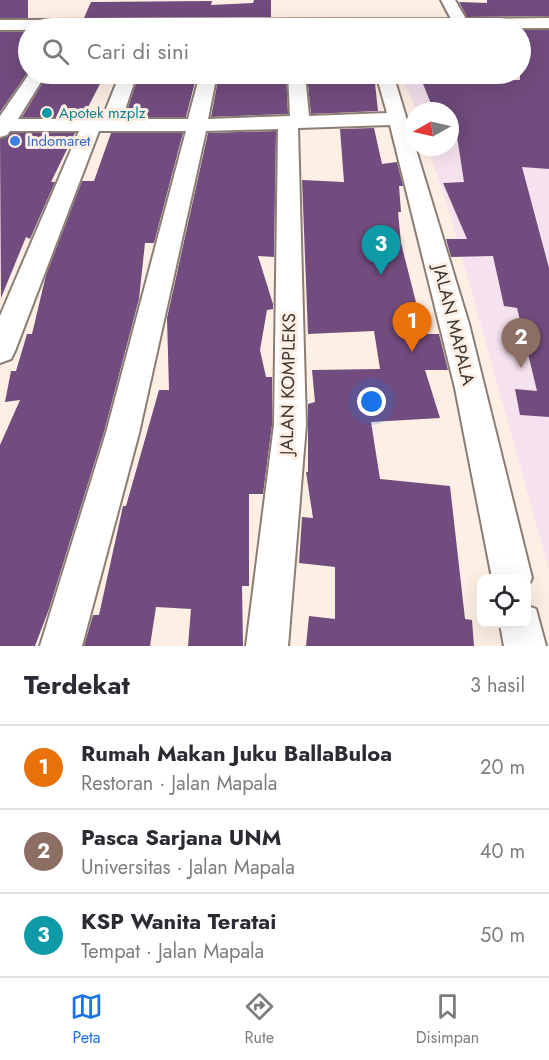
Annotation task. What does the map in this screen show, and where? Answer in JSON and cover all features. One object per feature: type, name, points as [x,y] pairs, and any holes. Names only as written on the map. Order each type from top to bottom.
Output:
[{"type":"street","points":[[448,0],[458,18]]},
{"type":"street","points":[[72,18],[79,7]]},
{"type":"street","points":[[366,8],[369,18]]},
{"type":"street","points":[[523,8],[542,24]]},
{"type":"street","points":[[0,25],[18,25]]},
{"type":"street","points":[[1,127],[30,84]]},
{"type":"street","points":[[0,351],[100,125],[123,84]]},
{"type":"street","points":[[61,646],[101,515],[206,84]]},
{"type":"street","name":"JALAN KOMPLEKS","points":[[267,646],[290,425],[296,84]]},
{"type":"street","name":"JALAN MAPALA","points":[[388,84],[450,302],[497,499],[511,574]]},
{"type":"street","points":[[1,127],[197,125],[399,119]]},
{"type":"street","points":[[522,628],[525,646]]},
{"type":"shaded area","points":[[549,46],[549,570],[451,218],[431,156],[459,156],[459,102],[413,102],[405,84],[531,84],[531,63]]},
{"type":"building","points":[[0,0],[28,0],[28,18],[0,18]]},
{"type":"building","points":[[254,0],[271,0],[271,17],[84,18],[91,2],[212,1],[211,5],[253,3]]},
{"type":"building","points":[[487,0],[549,0],[549,16],[467,17],[459,2],[487,3]]},
{"type":"building","points":[[531,30],[549,30],[549,169],[522,167],[549,268],[549,417],[520,415],[515,389],[537,391],[517,308],[504,306],[493,256],[451,257],[446,239],[467,239],[443,183],[464,182],[459,149],[459,102],[430,102],[423,84],[531,84]]},
{"type":"building","points":[[0,32],[18,32],[20,84],[0,112]]},
{"type":"building","points":[[42,84],[100,84],[83,117],[22,117]]},
{"type":"building","points":[[136,84],[194,84],[186,117],[125,117]]},
{"type":"building","points":[[217,84],[286,84],[288,114],[211,117]]},
{"type":"building","points":[[308,84],[375,84],[378,111],[311,114]]},
{"type":"building","points":[[374,128],[382,164],[397,162],[403,186],[399,186],[401,212],[398,212],[401,243],[424,334],[439,334],[448,370],[425,370],[440,418],[371,422],[380,479],[450,486],[465,619],[472,620],[474,646],[306,646],[309,616],[335,619],[335,567],[299,563],[302,517],[313,518],[306,472],[308,472],[308,404],[315,402],[312,370],[380,369],[374,331],[308,334],[302,180],[344,182],[340,129]]},
{"type":"building","points":[[276,131],[274,257],[258,256],[273,304],[273,309],[267,310],[260,350],[266,377],[272,377],[272,425],[263,494],[249,494],[249,586],[242,586],[243,646],[188,646],[191,609],[156,607],[150,646],[84,646],[93,615],[99,615],[123,506],[126,506],[159,390],[169,390],[167,318],[208,133]]},
{"type":"building","points":[[11,133],[75,133],[51,182],[55,182],[30,239],[26,237],[1,298],[0,139]]},
{"type":"building","points":[[111,133],[183,133],[154,243],[145,243],[139,299],[104,432],[49,609],[35,646],[0,646],[0,445],[20,400],[5,402],[11,371],[16,371],[27,334],[32,334],[46,275],[82,181],[94,181]]},
{"type":"place","name":"Apotek mzplz","points":[[47,113]]},
{"type":"place","name":"Indomaret","points":[[15,141]]},
{"type":"place","name":"KSP Wanita Teratai","points":[[381,275]]},
{"type":"place","name":"Rumah Makan Juku BallaBuloa","points":[[412,352]]},
{"type":"place","name":"Pasca Sarjana UNM","points":[[521,368]]}]
